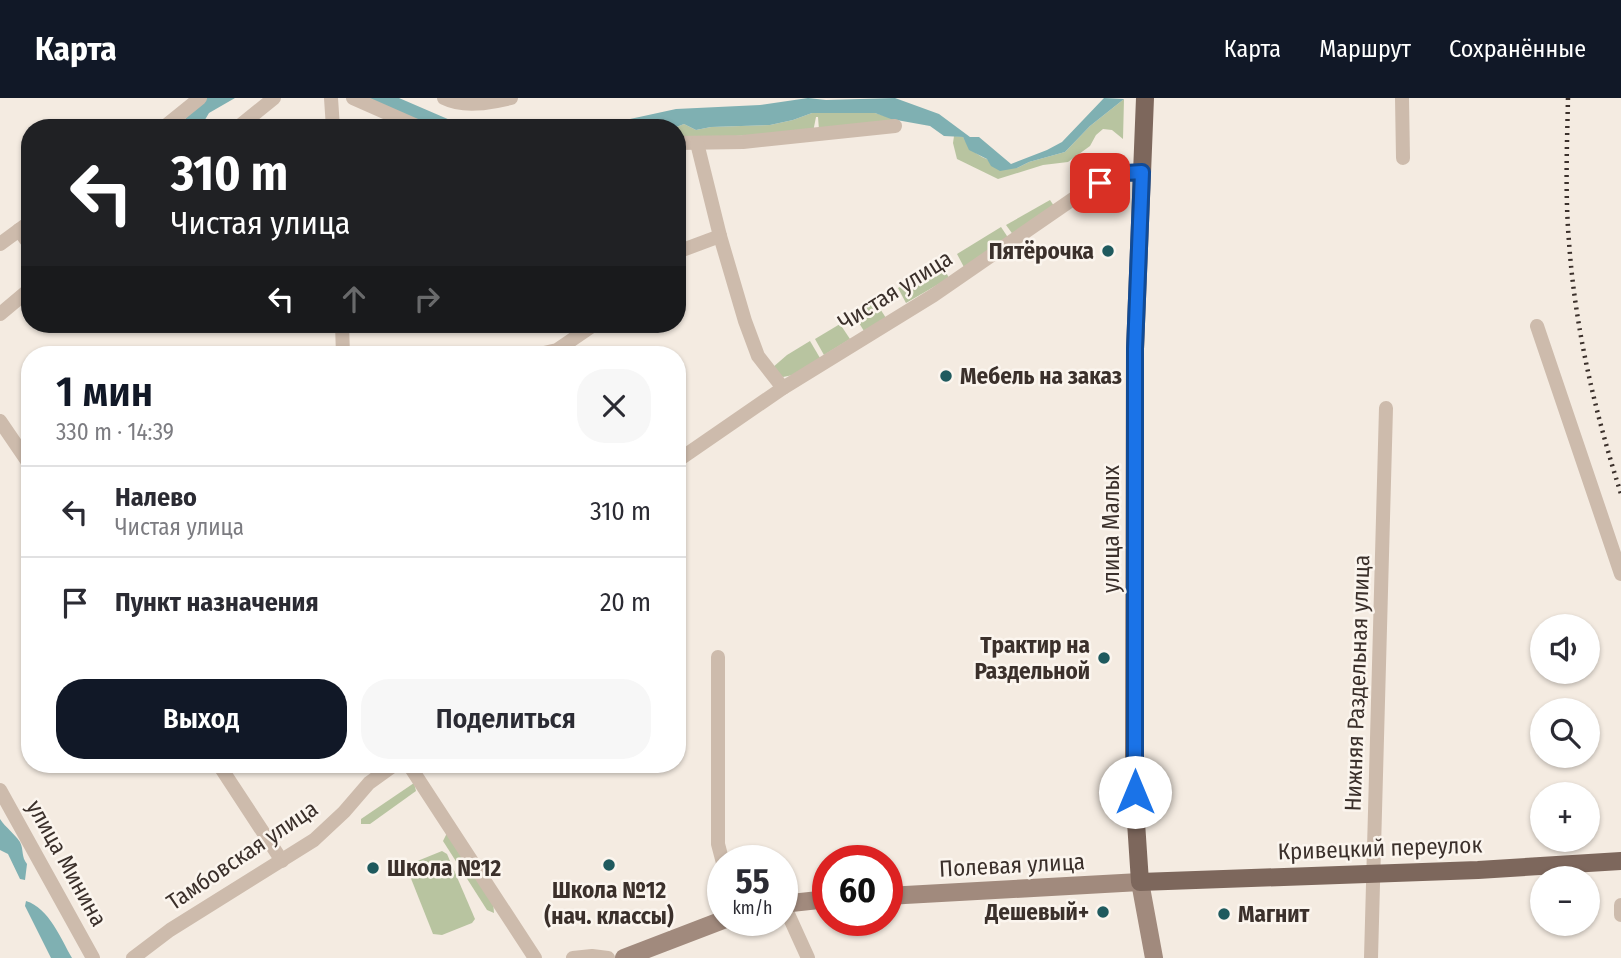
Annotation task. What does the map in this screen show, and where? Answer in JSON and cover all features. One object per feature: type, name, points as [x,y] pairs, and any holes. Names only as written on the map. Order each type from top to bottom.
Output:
[{"type":"main road","name":"улица Малых","points":[[1140,882],[1135,792],[1135,349],[1145,98]]},
{"type":"main road","name":"Кривецкий переулок","points":[[1140,882],[1621,861]]},
{"type":"street","points":[[174,119],[200,98]]},
{"type":"street","points":[[248,119],[274,98]]},
{"type":"street","points":[[331,98],[332,119]]},
{"type":"street","points":[[353,98],[401,119]]},
{"type":"street","points":[[444,98],[449,101],[483,104],[511,98]]},
{"type":"street","points":[[1402,98],[1403,158]]},
{"type":"street","points":[[686,143],[743,142],[895,126]]},
{"type":"street","points":[[697,142],[720,236],[758,356],[783,388]]},
{"type":"street","name":"Чистая улица","points":[[686,455],[783,388],[934,295],[1086,190],[1126,173],[1142,172]]},
{"type":"street","points":[[0,244],[21,228]]},
{"type":"street","points":[[686,249],[720,236]]},
{"type":"street","points":[[0,314],[21,296]]},
{"type":"street","points":[[1537,326],[1621,574]]},
{"type":"street","points":[[563,346],[582,333]]},
{"type":"street","name":"Нижняя Раздельная улица","points":[[1371,958],[1387,408]]},
{"type":"street","points":[[0,421],[21,452]]},
{"type":"street","points":[[718,657],[718,845]]},
{"type":"street","points":[[224,773],[282,861]]},
{"type":"street","name":"Тамбовская улица","points":[[369,783],[372,773]]},
{"type":"street","name":"Тамбовская улица","points":[[133,958],[170,930],[314,840],[344,812],[369,783],[383,773]]},
{"type":"street","points":[[414,773],[535,958]]},
{"type":"street","name":"улица Минина","points":[[0,790],[93,958]]},
{"type":"street","name":"Полевая улица","points":[[903,895],[1140,882]]},
{"type":"street","name":"улица Малых","points":[[1140,882],[1154,958]]},
{"type":"street","points":[[1621,905],[1621,915]]},
{"type":"street","points":[[625,958],[707,926]]},
{"type":"street","points":[[798,936],[808,958]]},
{"type":"street","points":[[573,958],[608,958]]},
{"type":"green space","points":[[1124,99],[1123,139],[1112,130],[1103,129],[1090,146],[1068,162],[1043,165],[998,179],[957,159],[954,136],[963,137],[979,155],[1017,168],[1065,152],[1090,126]]},
{"type":"green space","points":[[812,113],[875,113],[898,120],[899,124],[819,130],[816,117],[813,132],[686,139],[686,125],[696,130],[770,125]]},
{"type":"green space","points":[[1050,200],[1054,206],[1014,236],[1006,225]]},
{"type":"green space","points":[[1001,227],[1009,239],[965,269],[957,254]]},
{"type":"green space","points":[[941,263],[949,278],[906,303],[898,288]]},
{"type":"green space","points":[[875,301],[886,318],[864,331],[854,315]]},
{"type":"green space","points":[[840,324],[850,339],[824,355],[815,339]]},
{"type":"green space","points":[[810,341],[820,358],[793,375],[783,377],[772,368],[787,355]]},
{"type":"green space","points":[[414,783],[416,791],[370,824],[361,824],[361,819]]},
{"type":"green space","points":[[447,833],[493,901],[494,913],[487,910],[443,841]]},
{"type":"green space","points":[[442,851],[447,854],[475,919],[472,923],[442,935],[433,934],[408,871],[410,864]]},
{"type":"water","points":[[207,98],[235,98],[209,113],[205,119],[185,119]]},
{"type":"water","points":[[364,98],[399,98],[448,119],[413,119]]},
{"type":"water","points":[[808,98],[895,98],[939,114],[970,137],[979,137],[1011,164],[1062,142],[1104,98],[1124,99],[1090,126],[1065,152],[1000,171],[991,166],[987,159],[969,150],[963,137],[944,136],[930,126],[891,119],[875,113],[812,113],[770,125],[696,130],[686,125],[686,119],[630,119],[676,109],[760,105]]},
{"type":"water","points":[[0,819],[20,842],[27,864],[25,880],[20,879],[8,854],[0,850]]},
{"type":"water","points":[[26,901],[48,917],[72,958],[51,958],[25,906]]},
{"type":"railway","points":[[1568,98],[1567,206],[1576,306],[1595,401],[1621,494]]},
{"type":"place","name":"Пятёрочка","points":[[1108,251]]},
{"type":"place","name":"Мебель на заказ","points":[[946,376]]},
{"type":"place","name":"Трактир на Раздельной","points":[[1104,658]]},
{"type":"place","name":"Школа №12 (нач. классы)","points":[[609,865]]},
{"type":"place","name":"Школа №12","points":[[373,868]]},
{"type":"place","name":"Дешевый+","points":[[1103,912]]},
{"type":"place","name":"Магнит","points":[[1224,914]]},
{"type":"route","points":[[1100,183],[1126,173],[1142,172],[1135,349],[1135,792]]}]
